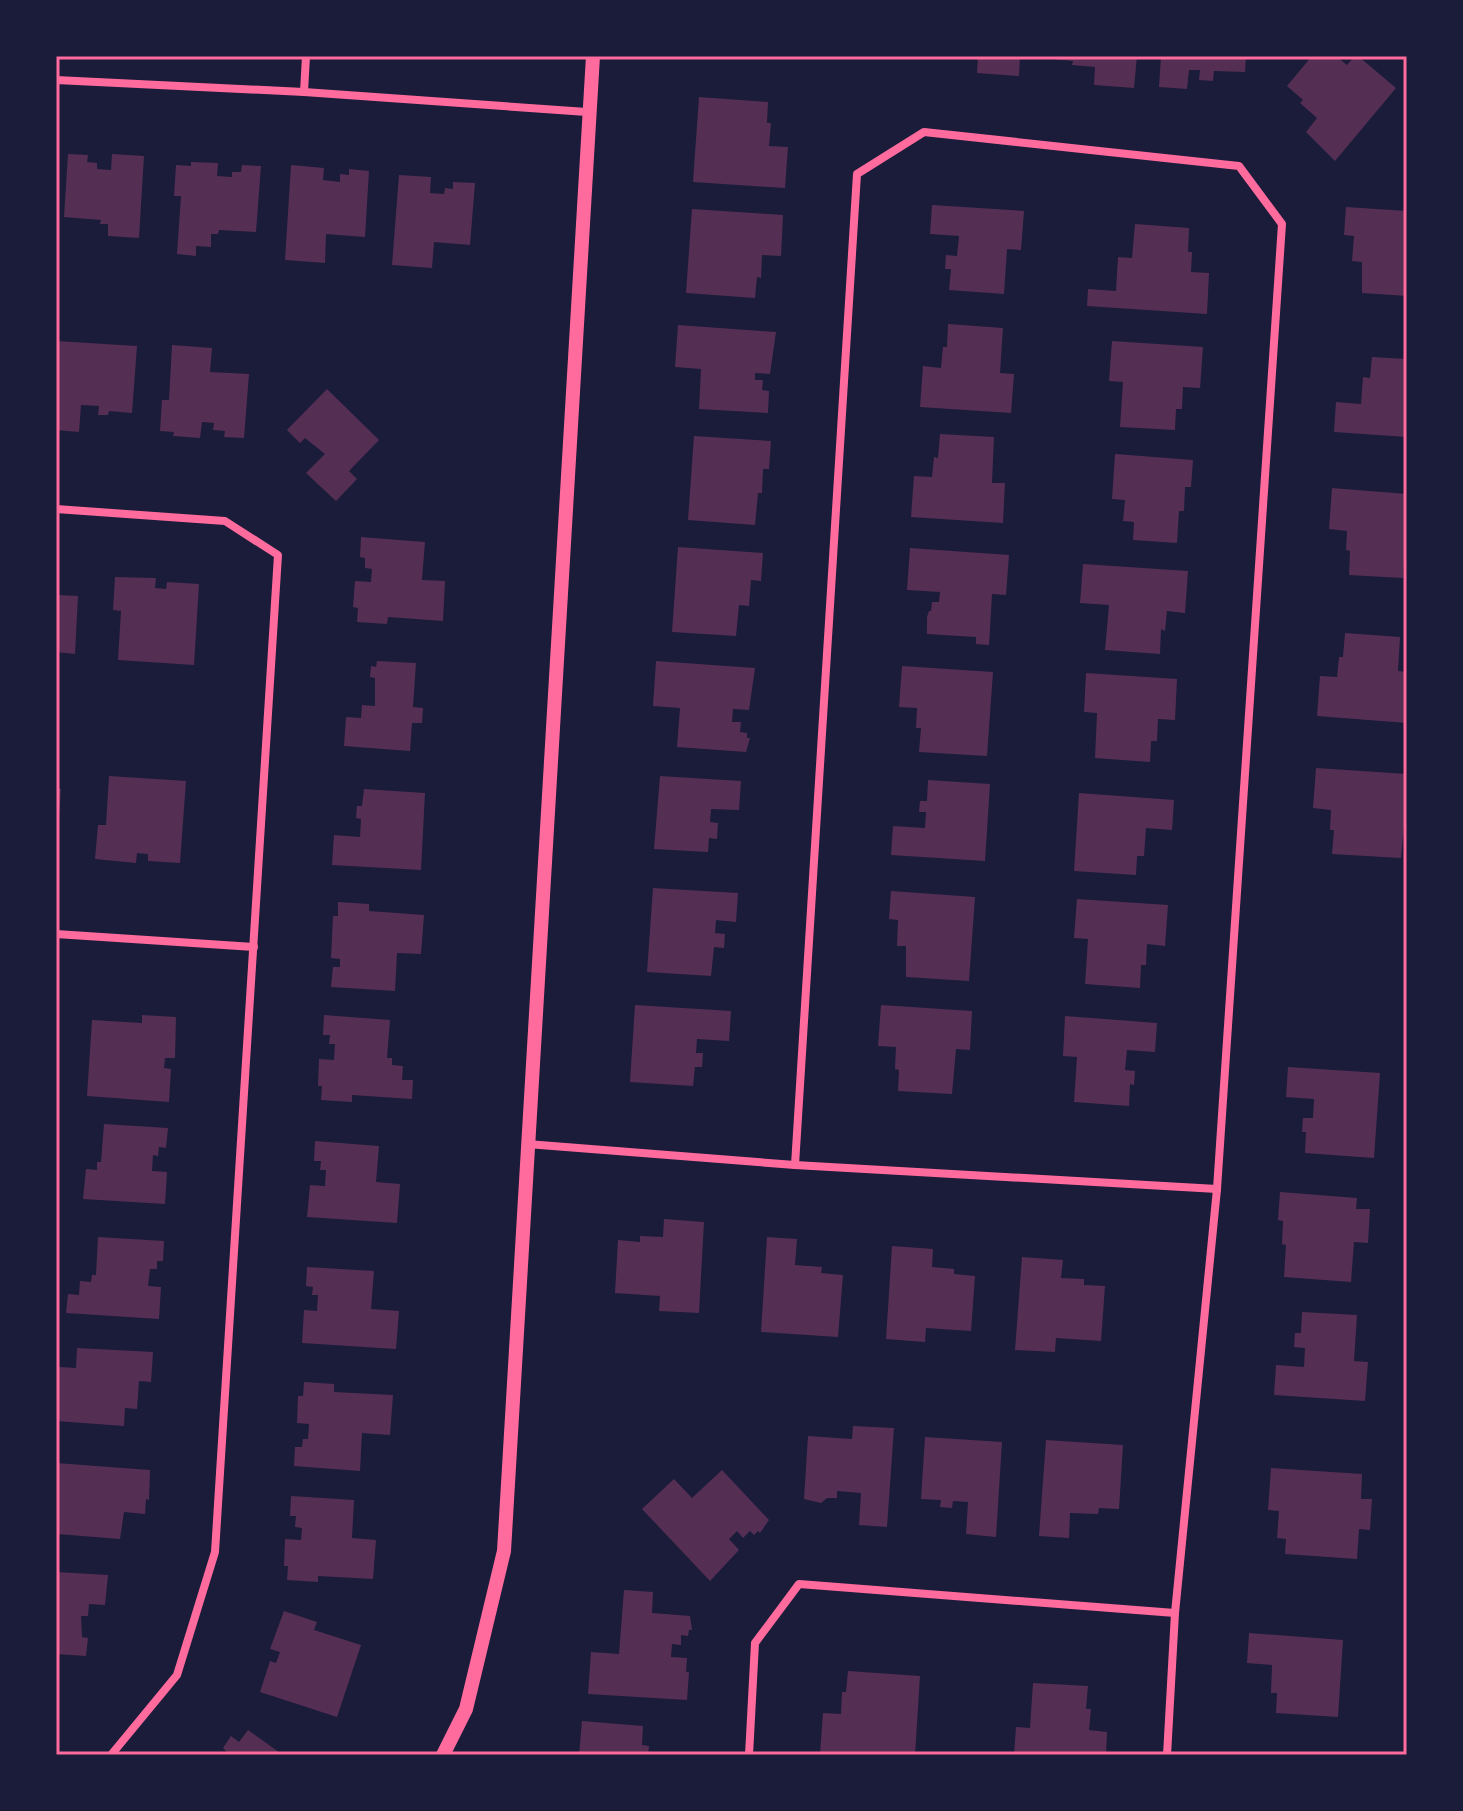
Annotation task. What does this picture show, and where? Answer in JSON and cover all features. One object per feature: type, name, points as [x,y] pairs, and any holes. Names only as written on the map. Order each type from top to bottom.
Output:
[{"type":"street","points":[[304,92],[306,56]]},
{"type":"street","points":[[443,1755],[466,1709],[504,1551],[587,112],[593,56]]},
{"type":"street","points":[[56,80],[304,92],[587,112]]},
{"type":"street","points":[[795,1165],[857,174],[924,132],[1239,166],[1282,224],[1217,1189],[1175,1613],[1167,1755]]},
{"type":"street","points":[[56,509],[225,521],[278,555],[215,1552],[177,1675],[111,1755]]},
{"type":"street","points":[[56,934],[254,947]]},
{"type":"street","points":[[526,1144],[795,1165],[1217,1189]]},
{"type":"street","points":[[749,1755],[755,1643],[799,1584],[1175,1613]]},
{"type":"building","points":[[978,56],[1020,56],[1019,76],[977,73]]},
{"type":"building","points":[[1052,56],[1137,56],[1134,88],[1094,85],[1095,67],[1072,65],[1073,61],[1052,59]]},
{"type":"building","points":[[1161,56],[1246,56],[1245,72],[1214,71],[1213,81],[1199,80],[1200,70],[1189,70],[1187,89],[1159,87]]},
{"type":"building","points":[[1312,56],[1336,56],[1347,65],[1358,56],[1396,88],[1335,161],[1306,132],[1317,118],[1287,86]]},
{"type":"building","points":[[699,97],[768,102],[767,123],[771,123],[769,146],[788,147],[785,188],[693,182]]},
{"type":"building","points":[[68,154],[88,155],[87,162],[97,163],[97,169],[111,170],[112,154],[144,156],[139,238],[108,236],[108,224],[100,224],[101,220],[64,217]]},
{"type":"building","points":[[191,162],[218,163],[217,176],[232,177],[232,172],[241,172],[242,165],[261,166],[256,232],[219,230],[218,234],[211,234],[211,247],[196,246],[196,256],[177,254],[181,196],[174,196],[176,165],[191,166]]},
{"type":"building","points":[[291,165],[324,168],[323,180],[340,182],[340,174],[349,175],[349,169],[369,171],[365,237],[326,234],[325,263],[285,260]]},
{"type":"building","points":[[399,175],[431,177],[430,193],[444,194],[445,188],[453,189],[453,182],[475,183],[470,245],[434,242],[432,268],[392,265]]},
{"type":"building","points":[[932,205],[1024,211],[1021,250],[1007,249],[1004,294],[949,290],[951,269],[945,269],[946,255],[957,256],[959,236],[930,234]]},
{"type":"building","points":[[1346,207],[1407,211],[1407,296],[1362,293],[1362,262],[1352,261],[1354,236],[1344,235]]},
{"type":"building","points":[[692,209],[783,215],[781,256],[762,255],[761,278],[757,277],[755,298],[686,293]]},
{"type":"building","points":[[1135,224],[1189,228],[1191,272],[1209,273],[1207,314],[1087,306],[1088,289],[1116,291],[1118,257],[1132,258]]},
{"type":"building","points":[[948,324],[1003,328],[1000,373],[1014,374],[1011,413],[920,407],[923,366],[941,368],[943,347],[947,347]]},
{"type":"building","points":[[678,325],[776,332],[770,374],[755,373],[755,380],[763,380],[762,390],[769,391],[768,413],[699,409],[701,369],[675,367]]},
{"type":"building","points":[[56,341],[137,346],[132,413],[109,411],[108,415],[98,415],[99,406],[81,405],[79,432],[56,430]]},
{"type":"building","points":[[1112,341],[1203,347],[1200,388],[1183,387],[1182,409],[1176,409],[1175,430],[1120,427],[1123,382],[1109,381]]},
{"type":"building","points":[[172,345],[212,348],[210,372],[249,374],[244,438],[224,437],[225,431],[213,430],[214,423],[202,422],[200,438],[173,436],[174,432],[160,431],[162,400],[169,400]]},
{"type":"building","points":[[1372,357],[1407,359],[1407,437],[1334,432],[1336,402],[1361,404],[1363,377],[1370,378]]},
{"type":"building","points":[[327,389],[379,440],[349,471],[357,479],[336,501],[306,473],[325,454],[305,438],[300,443],[287,430]]},
{"type":"building","points":[[940,434],[994,437],[992,483],[1005,483],[1003,523],[911,517],[914,476],[932,477],[934,457],[938,458]]},
{"type":"building","points":[[694,436],[771,441],[769,469],[763,469],[762,493],[758,493],[755,525],[688,520]]},
{"type":"building","points":[[1115,454],[1193,460],[1191,487],[1185,487],[1184,511],[1179,511],[1177,543],[1133,540],[1134,522],[1123,521],[1125,500],[1112,499]]},
{"type":"building","points":[[1332,488],[1407,494],[1403,578],[1349,575],[1347,531],[1329,529]]},
{"type":"building","points":[[361,537],[425,542],[422,580],[445,581],[443,621],[388,617],[387,624],[357,622],[358,608],[353,607],[355,581],[371,582],[372,569],[365,568],[365,558],[360,557]]},
{"type":"building","points":[[678,547],[763,553],[761,581],[751,580],[749,606],[739,605],[736,636],[672,632]]},
{"type":"building","points":[[910,548],[1009,555],[1006,595],[992,594],[989,645],[976,644],[976,637],[927,634],[927,617],[932,602],[939,602],[940,592],[907,590]]},
{"type":"building","points":[[1083,564],[1188,571],[1185,613],[1167,611],[1165,631],[1161,629],[1160,654],[1105,650],[1109,605],[1080,603]]},
{"type":"building","points":[[115,577],[156,578],[155,588],[166,589],[167,582],[199,584],[194,665],[118,660],[121,611],[113,610]]},
{"type":"building","points":[[59,595],[78,596],[75,654],[56,652],[56,600]]},
{"type":"building","points":[[1345,633],[1400,637],[1398,671],[1407,672],[1407,723],[1317,716],[1320,676],[1337,677]]},
{"type":"building","points":[[377,661],[416,663],[413,707],[423,708],[422,723],[412,723],[410,751],[344,746],[346,717],[361,718],[362,705],[375,706],[375,678],[370,677],[371,666],[376,667]]},
{"type":"building","points":[[656,661],[755,668],[749,710],[733,709],[732,722],[741,722],[740,732],[747,733],[747,738],[750,738],[746,752],[677,747],[680,708],[653,706]]},
{"type":"building","points":[[902,666],[993,672],[987,756],[919,752],[921,728],[916,728],[917,708],[899,707]]},
{"type":"building","points":[[1086,673],[1177,679],[1175,720],[1158,719],[1157,741],[1151,741],[1150,762],[1095,758],[1097,713],[1084,712]]},
{"type":"building","points":[[1316,768],[1407,774],[1407,814],[1401,858],[1332,854],[1334,830],[1330,830],[1331,810],[1313,808]]},
{"type":"building","points":[[109,776],[186,781],[180,863],[148,861],[148,854],[137,853],[136,863],[95,859],[98,825],[106,825]]},
{"type":"building","points":[[660,776],[741,781],[739,810],[711,809],[710,822],[718,823],[717,839],[709,838],[708,852],[654,849]]},
{"type":"building","points":[[928,780],[990,784],[985,861],[891,855],[893,826],[925,828],[926,812],[919,812],[920,801],[927,801]]},
{"type":"building","points":[[56,788],[61,789],[58,831],[56,831]]},
{"type":"building","points":[[364,789],[425,793],[421,870],[332,865],[334,835],[360,837],[361,819],[356,818],[357,806],[362,806]]},
{"type":"building","points":[[1079,793],[1174,800],[1172,830],[1146,828],[1144,856],[1137,856],[1136,875],[1074,871]]},
{"type":"building","points":[[653,888],[738,893],[736,922],[716,920],[715,933],[725,934],[724,948],[714,947],[711,976],[647,972]]},
{"type":"building","points":[[891,891],[975,897],[969,981],[906,977],[906,946],[897,946],[898,920],[889,919]]},
{"type":"building","points":[[1077,899],[1168,905],[1165,946],[1147,944],[1146,965],[1141,965],[1140,988],[1085,984],[1088,939],[1074,938]]},
{"type":"building","points":[[338,902],[369,904],[369,911],[424,915],[421,954],[397,953],[395,991],[331,987],[333,967],[340,967],[340,959],[331,958],[333,916],[338,916]]},
{"type":"building","points":[[635,1005],[731,1011],[729,1041],[697,1039],[696,1053],[703,1053],[702,1067],[695,1067],[693,1086],[630,1082]]},
{"type":"building","points":[[881,1005],[972,1011],[970,1050],[956,1049],[952,1094],[898,1091],[896,1047],[878,1046]]},
{"type":"building","points":[[142,1015],[176,1017],[175,1058],[165,1058],[164,1068],[171,1069],[169,1102],[87,1096],[92,1020],[142,1023]]},
{"type":"building","points":[[324,1015],[390,1020],[387,1058],[392,1058],[392,1065],[403,1066],[402,1080],[413,1080],[412,1099],[352,1095],[352,1102],[321,1100],[319,1059],[334,1060],[335,1044],[329,1044],[330,1035],[323,1035]]},
{"type":"building","points":[[1065,1016],[1157,1023],[1155,1052],[1127,1050],[1125,1070],[1135,1071],[1134,1085],[1130,1084],[1129,1106],[1074,1102],[1077,1057],[1063,1056]]},
{"type":"building","points":[[1288,1067],[1380,1073],[1374,1158],[1305,1153],[1303,1118],[1313,1118],[1314,1099],[1286,1097]]},
{"type":"building","points":[[104,1124],[168,1128],[166,1148],[159,1147],[158,1156],[153,1155],[152,1171],[167,1172],[165,1204],[83,1199],[86,1169],[97,1170],[97,1162],[101,1162]]},
{"type":"building","points":[[315,1141],[379,1146],[376,1182],[400,1184],[397,1223],[307,1217],[310,1185],[325,1186],[326,1170],[320,1170],[321,1161],[314,1161]]},
{"type":"building","points":[[1280,1192],[1357,1198],[1356,1209],[1370,1209],[1368,1243],[1354,1242],[1351,1282],[1284,1277],[1286,1245],[1282,1244],[1283,1221],[1278,1220]]},
{"type":"building","points":[[664,1219],[704,1222],[699,1313],[659,1311],[660,1296],[615,1293],[618,1240],[640,1242],[640,1236],[663,1237]]},
{"type":"building","points":[[98,1237],[164,1241],[163,1261],[157,1261],[157,1269],[150,1269],[148,1286],[161,1287],[159,1319],[66,1313],[68,1294],[79,1295],[80,1281],[91,1282],[92,1275],[96,1275]]},
{"type":"building","points":[[767,1237],[797,1239],[795,1265],[822,1267],[821,1273],[843,1275],[838,1337],[761,1332]]},
{"type":"building","points":[[892,1246],[933,1249],[932,1267],[954,1269],[954,1274],[975,1276],[971,1331],[926,1328],[925,1342],[886,1339]]},
{"type":"building","points":[[1022,1257],[1063,1260],[1061,1278],[1084,1279],[1084,1285],[1105,1286],[1101,1341],[1056,1338],[1055,1352],[1015,1350]]},
{"type":"building","points":[[307,1267],[374,1271],[371,1309],[399,1311],[396,1349],[302,1343],[304,1310],[317,1311],[318,1295],[312,1295],[313,1287],[306,1286]]},
{"type":"building","points":[[1302,1312],[1357,1315],[1354,1361],[1368,1362],[1365,1401],[1274,1395],[1276,1365],[1304,1367],[1305,1348],[1294,1347],[1295,1333],[1301,1333]]},
{"type":"building","points":[[77,1348],[153,1352],[151,1382],[139,1381],[137,1409],[125,1408],[124,1426],[56,1421],[59,1367],[76,1368]]},
{"type":"building","points":[[304,1382],[334,1384],[334,1392],[393,1395],[390,1435],[362,1433],[360,1471],[294,1466],[295,1447],[302,1447],[303,1439],[308,1439],[309,1424],[297,1423],[298,1396],[303,1396]]},
{"type":"building","points":[[853,1426],[894,1428],[887,1527],[859,1525],[861,1493],[837,1491],[837,1498],[827,1498],[821,1503],[804,1499],[808,1436],[852,1439]]},
{"type":"building","points":[[925,1437],[1002,1442],[996,1537],[966,1534],[968,1502],[953,1501],[952,1508],[940,1507],[941,1500],[921,1499]]},
{"type":"building","points":[[1046,1440],[1123,1445],[1119,1509],[1099,1508],[1098,1514],[1070,1513],[1069,1538],[1039,1536]]},
{"type":"building","points":[[56,1463],[150,1470],[145,1514],[124,1512],[120,1539],[57,1534]]},
{"type":"building","points":[[1271,1468],[1362,1474],[1361,1499],[1372,1499],[1370,1530],[1359,1529],[1357,1559],[1285,1554],[1286,1539],[1277,1538],[1279,1511],[1268,1510]]},
{"type":"building","points":[[722,1470],[769,1520],[760,1533],[758,1531],[754,1535],[750,1531],[743,1538],[737,1531],[729,1539],[739,1550],[710,1581],[642,1509],[674,1479],[692,1498]]},
{"type":"building","points":[[291,1496],[354,1500],[352,1538],[376,1540],[373,1579],[318,1576],[318,1582],[287,1580],[285,1539],[301,1540],[302,1528],[295,1527],[296,1516],[290,1516]]},
{"type":"building","points":[[56,1572],[108,1575],[105,1605],[89,1604],[88,1616],[81,1616],[82,1637],[88,1638],[86,1656],[56,1654]]},
{"type":"building","points":[[624,1590],[653,1592],[652,1613],[690,1616],[692,1630],[689,1630],[688,1636],[681,1635],[681,1645],[672,1644],[671,1657],[687,1658],[687,1700],[588,1694],[591,1652],[619,1654]]},
{"type":"building","points":[[284,1611],[317,1622],[314,1630],[361,1645],[337,1717],[260,1692],[270,1661],[276,1663],[280,1652],[270,1649]]},
{"type":"building","points":[[1249,1633],[1343,1640],[1338,1717],[1276,1713],[1277,1693],[1271,1693],[1272,1665],[1247,1663]]},
{"type":"building","points":[[848,1671],[920,1676],[915,1755],[820,1754],[823,1713],[841,1714],[842,1692],[846,1692]]},
{"type":"building","points":[[1033,1683],[1088,1686],[1086,1709],[1091,1709],[1089,1730],[1107,1732],[1106,1755],[1014,1755],[1016,1727],[1030,1728]]},
{"type":"building","points":[[582,1721],[643,1726],[642,1745],[649,1746],[648,1755],[579,1755]]},
{"type":"building","points":[[248,1730],[283,1755],[230,1755],[223,1748],[231,1736],[239,1742]]}]
